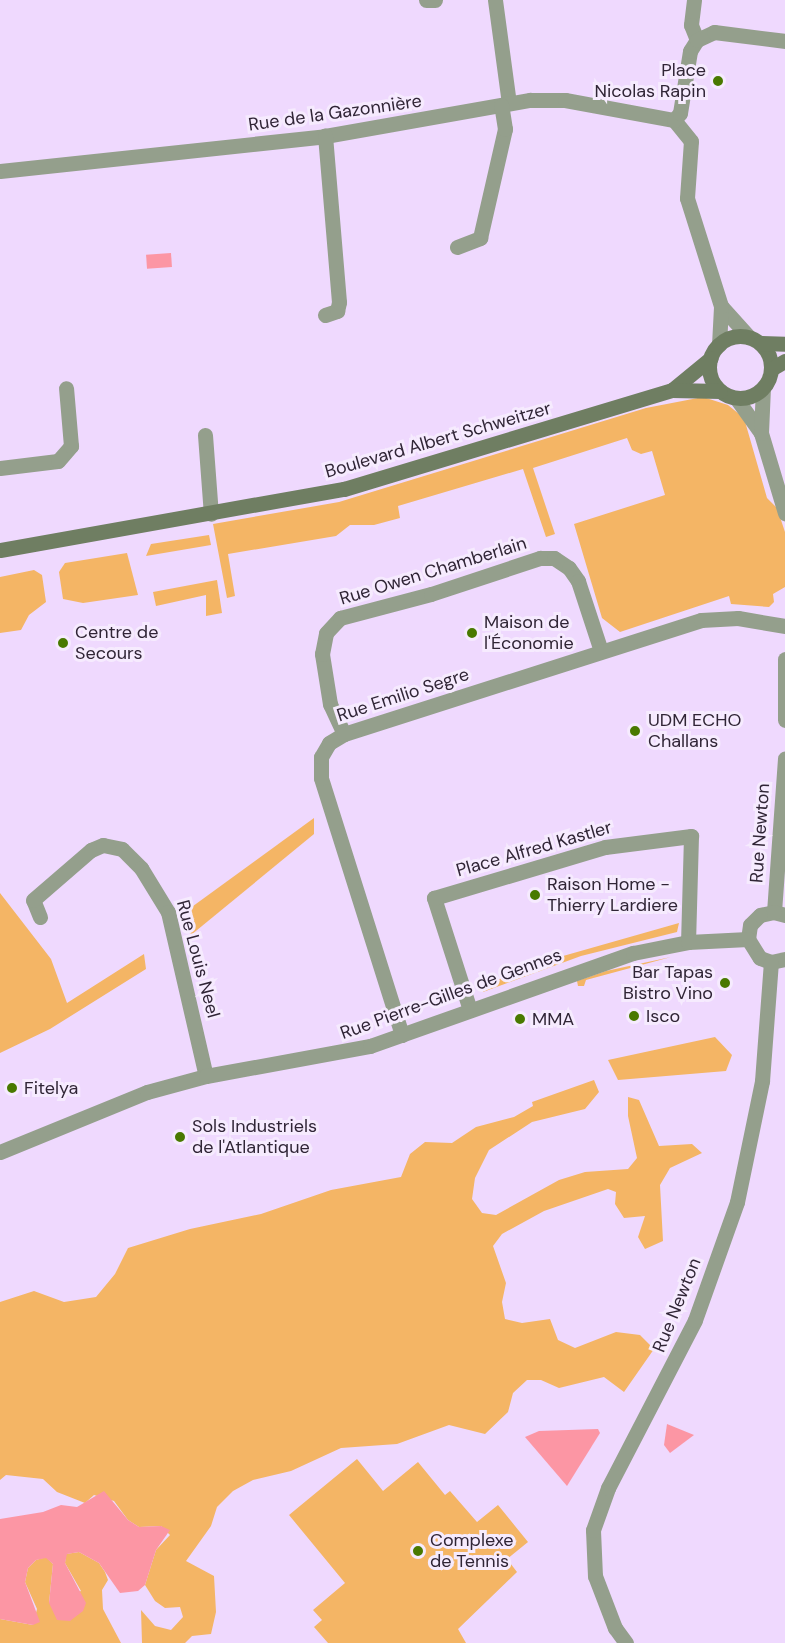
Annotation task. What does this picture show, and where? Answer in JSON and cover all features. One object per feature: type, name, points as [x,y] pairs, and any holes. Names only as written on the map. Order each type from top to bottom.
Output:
[{"type":"main road","points":[[754,340],[778,365],[763,388],[746,398],[736,398],[720,391],[713,381],[715,351],[738,336],[785,344]]},
{"type":"main road","name":"Boulevard Albert Schweitzer","points":[[672,390],[715,351]]},
{"type":"main road","name":"Boulevard Albert Schweitzer","points":[[0,550],[367,484],[672,390],[720,391]]},
{"type":"street","points":[[426,0],[435,0]]},
{"type":"street","points":[[457,247],[480,238],[505,129],[505,104],[495,0]]},
{"type":"street","points":[[694,0],[691,24],[697,40]]},
{"type":"street","points":[[715,351],[721,306],[687,198],[692,141],[674,120],[680,113],[690,51],[697,40],[714,32],[785,41]]},
{"type":"street","name":"Rue de la Gazonnière","points":[[0,171],[325,136],[505,104],[565,100],[674,120]]},
{"type":"street","points":[[324,315],[337,311],[339,302],[325,136]]},
{"type":"street","points":[[721,306],[754,340]]},
{"type":"street","points":[[0,468],[58,461],[71,446],[66,388]]},
{"type":"street","points":[[760,433],[763,388]]},
{"type":"street","points":[[736,398],[760,433],[785,513]]},
{"type":"street","points":[[205,435],[212,513]]},
{"type":"street","name":"Rue Owen Chamberlain","points":[[344,734],[330,704],[322,654],[326,633],[340,618],[431,594],[540,558],[554,558],[569,568],[578,581],[601,651]]},
{"type":"street","name":"Rue Emilio Segre","points":[[402,1035],[321,778],[324,750],[344,734],[701,620],[738,618],[785,626]]},
{"type":"street","points":[[785,659],[785,710]]},
{"type":"street","name":"Rue Newton","points":[[779,913],[785,758]]},
{"type":"street","name":"Place Alfred Kastler","points":[[470,1010],[434,898],[605,847],[691,836],[688,942]]},
{"type":"street","name":"Rue Louis Neel","points":[[40,917],[33,900],[91,850],[103,845],[122,849],[141,868],[168,912],[206,1076]]},
{"type":"street","points":[[778,960],[752,950],[748,939],[750,926],[760,915],[779,913]]},
{"type":"street","name":"Rue Pierre-Gilles de Gennes","points":[[0,1152],[147,1092],[206,1076],[341,1054],[402,1035],[590,965],[688,942],[748,939]]},
{"type":"street","name":"Rue Newton","points":[[626,1643],[615,1628],[595,1576],[593,1530],[608,1488],[695,1320],[737,1202],[762,1081],[778,960]]},
{"type":"shaded area","points":[[171,253],[172,267],[147,269],[146,255]]},
{"type":"shaded area","points":[[703,397],[728,405],[744,418],[767,498],[777,508],[785,532],[785,587],[773,594],[774,602],[769,607],[731,604],[729,596],[620,632],[602,618],[574,524],[665,495],[652,451],[641,454],[632,450],[627,438],[533,468],[555,534],[546,537],[523,469],[398,506],[400,518],[374,525],[350,525],[336,536],[228,554],[235,596],[227,598],[213,524],[339,502],[646,408]]},
{"type":"shaded area","points":[[209,535],[211,545],[146,556],[151,544]]},
{"type":"shaded area","points":[[127,553],[138,595],[83,603],[63,599],[59,572],[65,563]]},
{"type":"shaded area","points":[[34,570],[42,575],[46,602],[29,615],[21,630],[0,633],[0,577]]},
{"type":"shaded area","points":[[217,580],[222,613],[206,616],[206,595],[156,606],[153,592]]},
{"type":"shaded area","points":[[314,818],[314,834],[191,935],[178,917]]},
{"type":"shaded area","points":[[0,893],[51,959],[67,1003],[144,954],[146,969],[50,1029],[0,1053]]},
{"type":"shaded area","points":[[679,923],[677,932],[581,956],[483,992],[484,985],[549,960]]},
{"type":"shaded area","points":[[671,957],[586,980],[584,986],[578,986],[577,981],[606,971]]},
{"type":"shaded area","points":[[715,1037],[732,1055],[726,1071],[618,1080],[608,1060]]},
{"type":"shaded area","points":[[594,1080],[599,1092],[585,1109],[532,1122],[489,1150],[475,1178],[472,1199],[482,1213],[496,1215],[559,1180],[585,1172],[628,1169],[637,1158],[628,1116],[628,1097],[639,1100],[659,1146],[692,1144],[702,1153],[670,1168],[660,1185],[663,1241],[645,1249],[638,1237],[645,1216],[624,1218],[615,1204],[616,1192],[608,1189],[544,1211],[502,1234],[493,1246],[506,1283],[502,1302],[505,1319],[522,1323],[550,1319],[558,1340],[575,1348],[616,1332],[640,1335],[654,1349],[624,1392],[604,1377],[559,1388],[541,1380],[527,1380],[513,1393],[508,1412],[485,1434],[449,1425],[397,1444],[341,1448],[291,1471],[253,1480],[233,1491],[217,1507],[211,1526],[186,1561],[214,1576],[216,1612],[211,1634],[192,1636],[185,1643],[142,1643],[141,1610],[155,1626],[171,1630],[183,1617],[180,1607],[165,1608],[155,1601],[145,1585],[156,1550],[170,1535],[161,1526],[139,1527],[128,1520],[114,1501],[94,1495],[85,1503],[57,1492],[43,1479],[6,1475],[0,1480],[0,1302],[34,1291],[64,1302],[96,1297],[115,1274],[128,1248],[190,1229],[261,1214],[331,1190],[401,1177],[410,1154],[425,1142],[452,1143],[476,1127],[514,1117],[533,1106],[532,1102]]},
{"type":"shaded area","points":[[667,1424],[694,1435],[670,1453],[664,1445]]},
{"type":"shaded area","points":[[598,1429],[600,1433],[567,1486],[525,1437],[539,1431]]},
{"type":"shaded area","name":"Complexe de Tennis","points":[[357,1459],[383,1491],[418,1462],[445,1495],[450,1491],[477,1522],[498,1505],[528,1542],[507,1559],[517,1572],[458,1629],[466,1643],[328,1643],[314,1627],[322,1620],[313,1610],[345,1583],[289,1515]]},
{"type":"shaded area","points":[[104,1491],[128,1520],[139,1527],[161,1526],[170,1530],[156,1550],[145,1585],[138,1591],[120,1593],[99,1563],[79,1552],[67,1554],[65,1563],[86,1603],[83,1611],[70,1621],[57,1620],[49,1603],[53,1564],[46,1558],[36,1560],[28,1568],[25,1582],[40,1622],[33,1625],[0,1619],[0,1519],[43,1512],[61,1505],[77,1507]]},
{"type":"shaded area","points":[[79,1552],[99,1563],[105,1572],[108,1580],[102,1590],[103,1609],[121,1643],[0,1643],[0,1619],[33,1625],[37,1609],[25,1582],[28,1568],[36,1560],[46,1557],[53,1564],[49,1603],[81,1591],[65,1563],[66,1554]]},
{"type":"place","name":"Place Nicolas Rapin","points":[[718,81]]},
{"type":"place","name":"Maison de l'Économie","points":[[472,633]]},
{"type":"place","name":"Centre de Secours","points":[[63,643]]},
{"type":"place","name":"UDM ECHO Challans","points":[[635,731]]},
{"type":"place","name":"Raison Home - Thierry Lardiere","points":[[535,895]]},
{"type":"place","name":"Bar Tapas Bistro Vino","points":[[725,983]]},
{"type":"place","name":"Isco","points":[[634,1016]]},
{"type":"place","name":"MMA","points":[[520,1019]]},
{"type":"place","name":"Fitelya","points":[[12,1088]]},
{"type":"place","name":"Sols Industriels de l'Atlantique","points":[[180,1137]]},
{"type":"place","name":"Complexe de Tennis","points":[[418,1551]]}]
